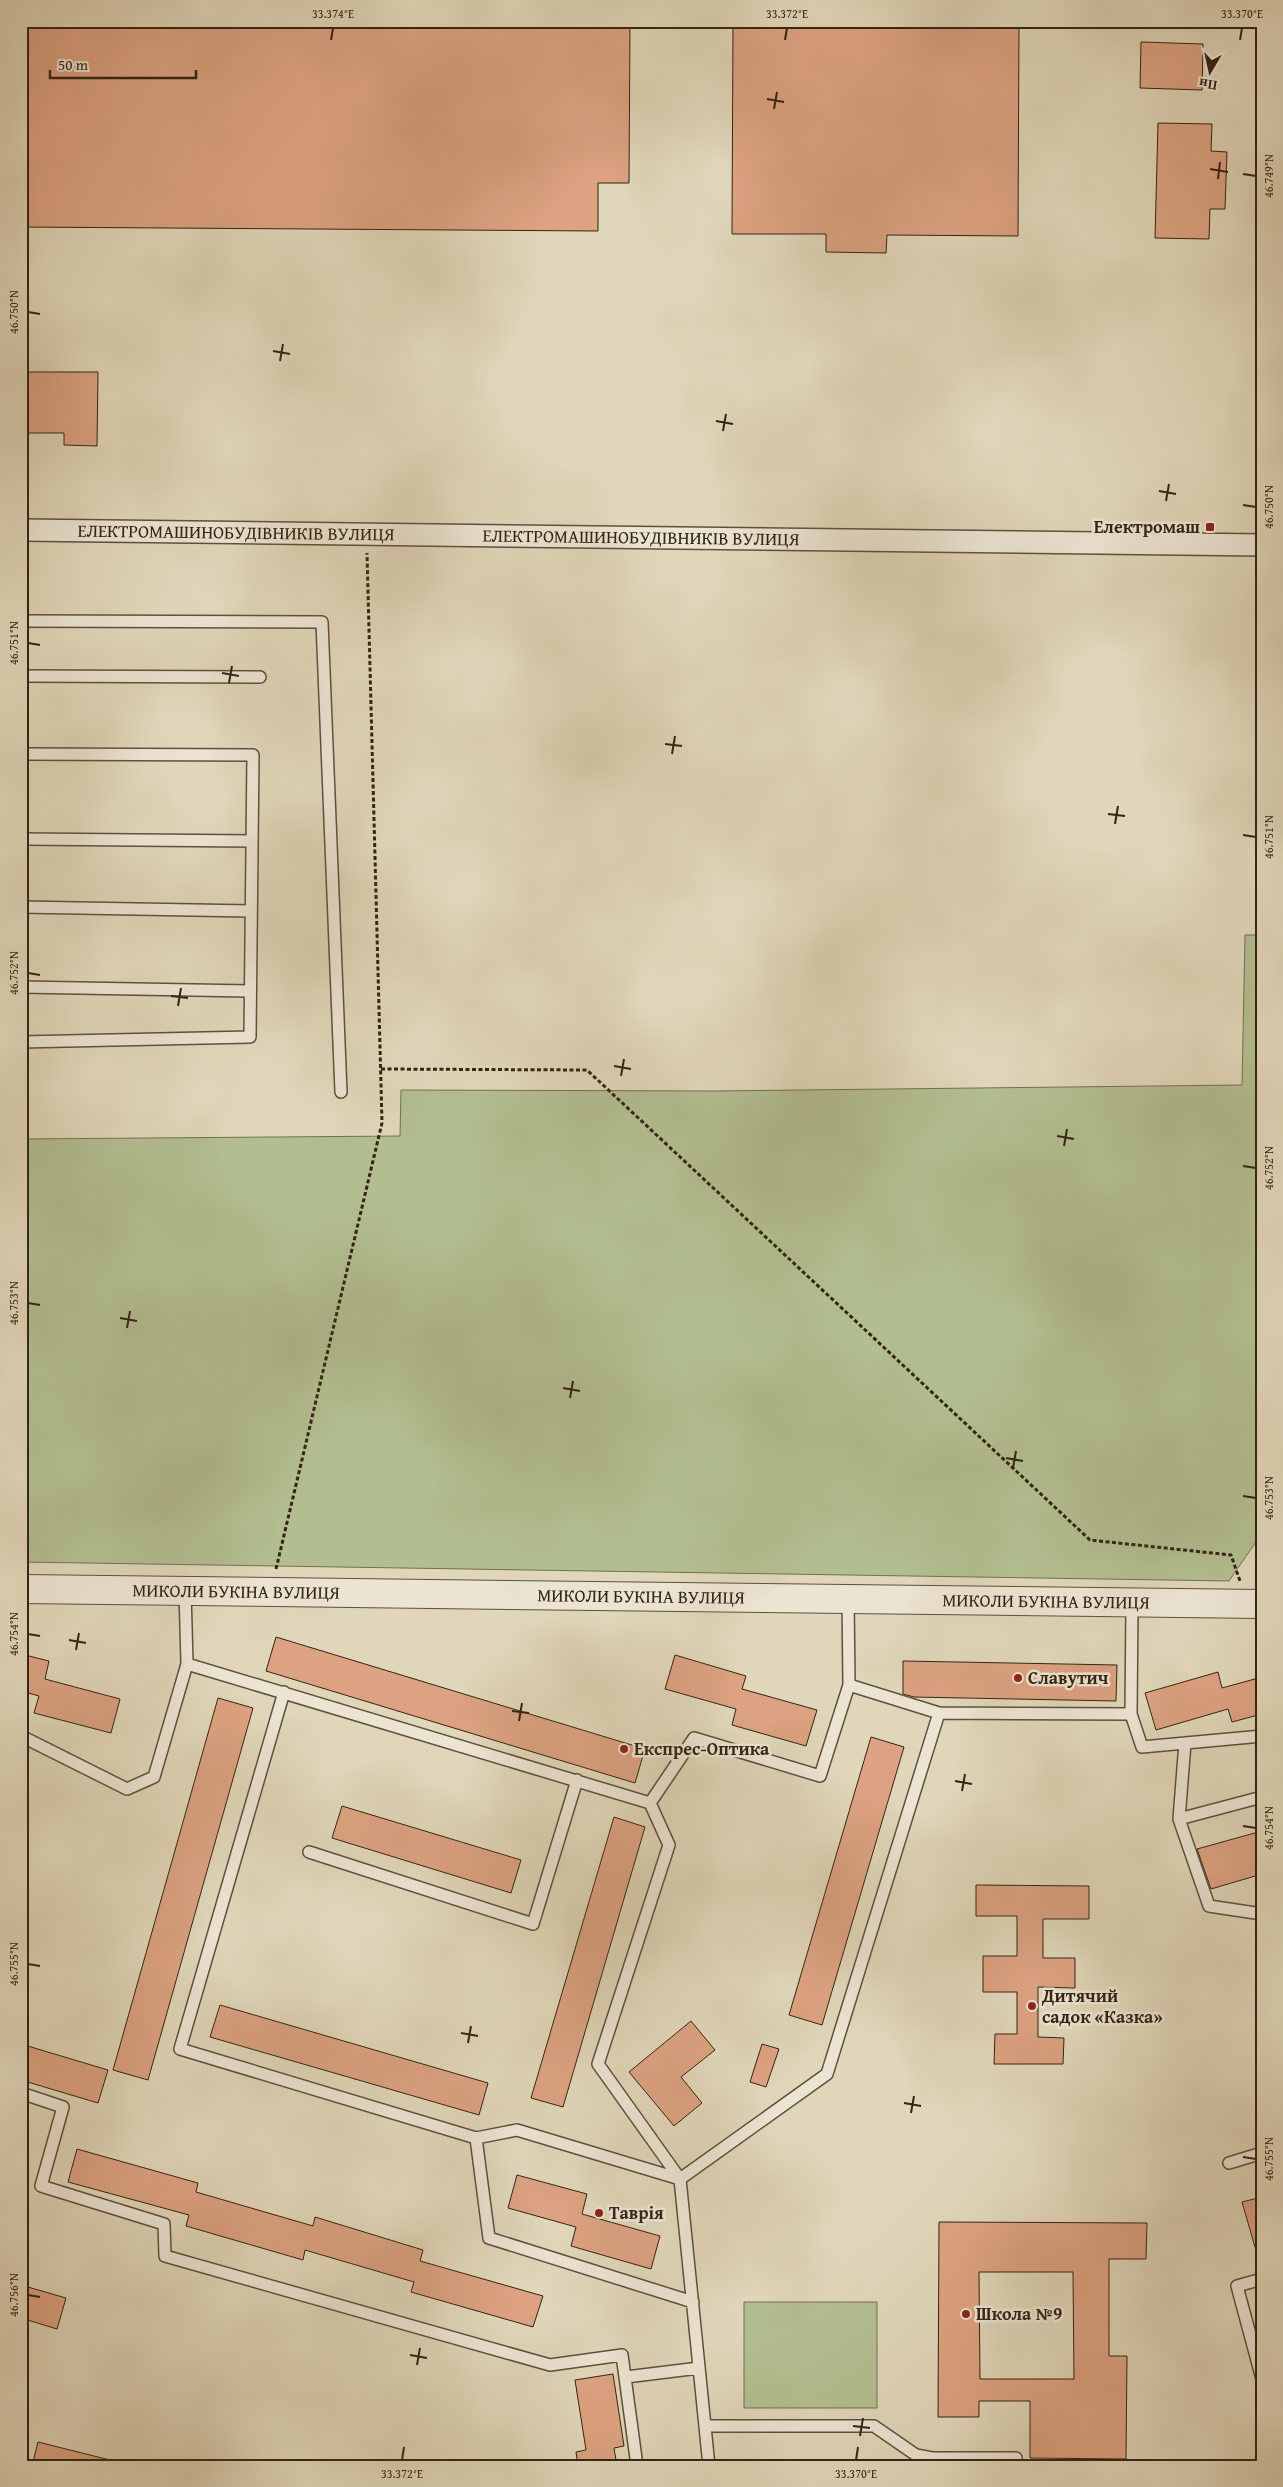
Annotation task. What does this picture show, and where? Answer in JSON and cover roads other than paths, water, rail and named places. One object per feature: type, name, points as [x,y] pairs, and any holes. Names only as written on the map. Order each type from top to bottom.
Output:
[{"type":"street","name":"ЕЛЕКТРОМАШИНОБУДІВНИКІВ ВУЛИЦЯ","points":[[21,530],[1262,545]]},
{"type":"street","name":"МИКОЛИ БУКІНА ВУЛИЦЯ","points":[[21,1588],[1255,1605]]},
{"type":"lane","points":[[21,621],[322,622],[341,1092]]},
{"type":"lane","points":[[21,676],[260,678]]},
{"type":"lane","points":[[21,754],[253,755],[250,1037],[21,1042]]},
{"type":"lane","points":[[21,839],[252,841]]},
{"type":"lane","points":[[21,907],[251,911]]},
{"type":"lane","points":[[21,987],[250,990]]},
{"type":"lane","points":[[21,1736],[126,1789],[154,1777],[187,1664],[185,1591]]},
{"type":"lane","points":[[650,1803],[694,1738],[820,1776],[849,1685],[848,1599]]},
{"type":"lane","points":[[1132,1603],[1131,1714],[1142,1747],[1262,1736]]},
{"type":"lane","points":[[187,1664],[650,1803],[670,1845],[598,2064],[680,2179],[709,2466]]},
{"type":"lane","points":[[849,1685],[939,1713],[1131,1714]]},
{"type":"lane","points":[[284,1692],[180,2049],[476,2138],[517,2130],[680,2179]]},
{"type":"lane","points":[[680,2179],[827,2074],[939,1713]]},
{"type":"lane","points":[[1185,1743],[1179,1819],[1209,1906],[1262,1914]]},
{"type":"lane","points":[[309,1852],[533,1924],[577,1780]]},
{"type":"lane","points":[[1179,1819],[1262,1797]]},
{"type":"lane","points":[[21,2093],[64,2106],[40,2186],[164,2224],[165,2256],[550,2365],[622,2355],[637,2466]]},
{"type":"lane","points":[[476,2138],[489,2238],[693,2302]]},
{"type":"lane","points":[[1229,2163],[1262,2153]]},
{"type":"lane","points":[[1262,2279],[1237,2286],[1262,2379]]},
{"type":"lane","points":[[626,2377],[699,2368]]},
{"type":"lane","points":[[705,2426],[874,2426],[916,2455],[932,2458],[1016,2458]]},
{"type":"place","name":"Електромаш","points":[[1210,527]]},
{"type":"place","name":"Славутич","points":[[1018,1678]]},
{"type":"place","name":"Експрес-Оптика","points":[[624,1749]]},
{"type":"place","name":"Дитячий садок «Казка»","points":[[1032,2006]]},
{"type":"place","name":"Таврія","points":[[599,2213]]},
{"type":"place","name":"Школа №9","points":[[966,2314]]}]
